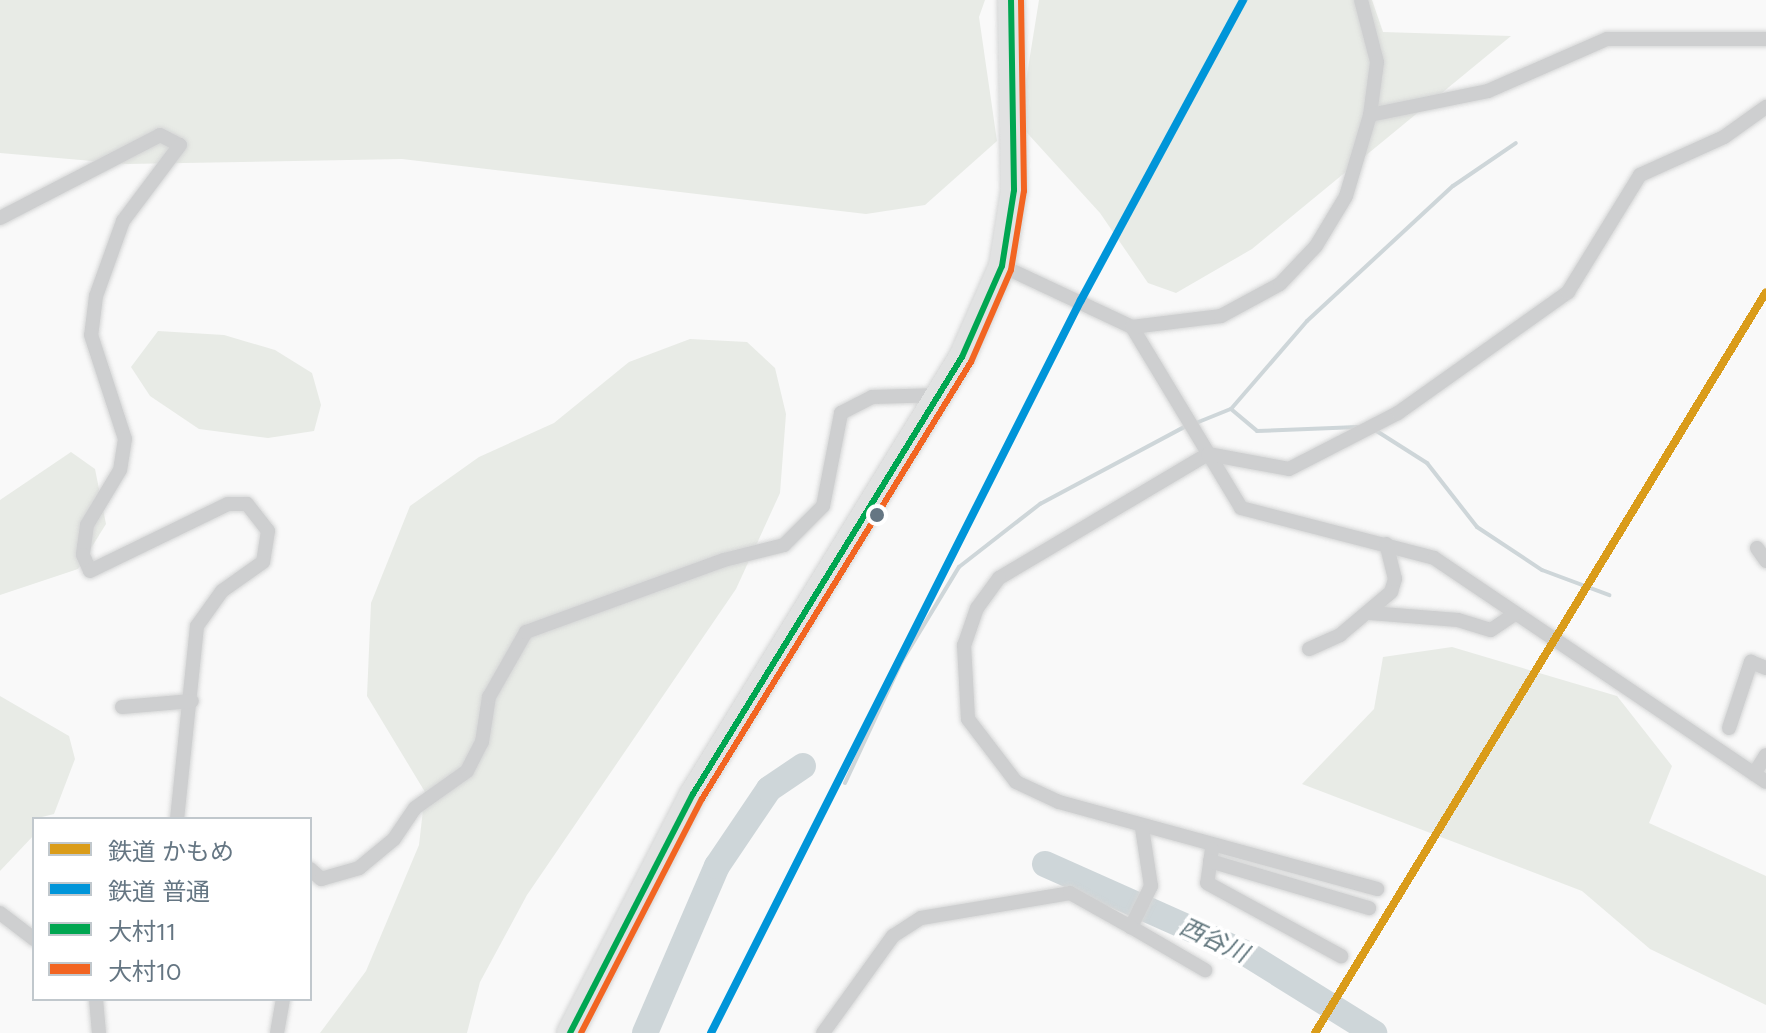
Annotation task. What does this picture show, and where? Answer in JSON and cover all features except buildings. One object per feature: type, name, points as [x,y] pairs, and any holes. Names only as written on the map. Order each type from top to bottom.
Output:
[{"type":"highway","points":[[570,1033],[693,794],[940,395],[1002,266],[1014,190],[1011,0]]},
{"type":"street","points":[[1002,266],[1132,327],[1221,316],[1280,284],[1316,246],[1346,196],[1370,115],[1377,62],[1361,0]]},
{"type":"street","points":[[1370,115],[1488,91],[1607,39],[1766,39]]},
{"type":"street","points":[[1369,908],[1211,855],[1016,782],[986,752],[963,696],[964,645],[977,608],[999,578],[1208,454],[1289,469],[1398,413],[1568,292],[1640,175],[1724,137],[1766,107]]},
{"type":"street","points":[[0,218],[160,135],[180,145],[123,221],[96,296],[91,335],[125,439],[120,470],[87,525],[83,555],[90,571],[228,504],[258,513],[270,547],[263,562],[206,607],[197,626],[192,701],[177,817]]},
{"type":"street","points":[[1132,327],[1241,508],[1434,558],[1760,778],[1766,755]]},
{"type":"street","points":[[312,871],[321,879],[359,868],[394,839],[415,808],[467,771],[482,742],[489,697],[526,632],[724,560],[784,545],[823,506],[841,413],[872,397],[940,395]]},
{"type":"street","points":[[1309,649],[1370,613],[1395,579],[1386,544]]},
{"type":"street","points":[[1757,548],[1766,561]]},
{"type":"street","points":[[1370,613],[1458,620],[1491,630],[1515,614]]},
{"type":"street","points":[[1729,728],[1751,662],[1766,668]]},
{"type":"street","points":[[122,707],[192,701]]},
{"type":"street","points":[[1132,924],[1151,886],[1142,828]]},
{"type":"street","points":[[1211,855],[1377,889]]},
{"type":"street","points":[[1211,855],[1207,883],[1341,956]]},
{"type":"street","points":[[823,1033],[893,936],[921,918],[1070,893],[1132,924],[1205,970]]},
{"type":"street","points":[[0,913],[32,937]]},
{"type":"street","points":[[96,1001],[99,1033]]},
{"type":"street","points":[[277,1033],[283,1001]]},
{"type":"shaded area","points":[[0,0],[985,0],[979,17],[997,141],[925,205],[866,214],[402,159],[127,164],[0,153]]},
{"type":"shaded area","points":[[1039,0],[1372,0],[1383,32],[1511,36],[1252,249],[1176,293],[1148,283],[1100,213],[1019,124]]},
{"type":"shaded area","points":[[158,331],[224,335],[275,350],[312,373],[321,405],[314,431],[268,438],[199,429],[150,396],[131,367]]},
{"type":"shaded area","points":[[690,339],[747,342],[775,368],[786,414],[780,493],[736,589],[527,895],[480,982],[467,1033],[320,1033],[366,971],[419,845],[425,792],[367,696],[371,603],[410,506],[479,457],[554,423],[629,362]]},
{"type":"shaded area","points":[[71,452],[95,469],[106,524],[78,569],[0,595],[0,500]]},
{"type":"shaded area","points":[[1452,647],[1617,696],[1672,766],[1649,823],[1766,876],[1766,1005],[1650,949],[1582,891],[1302,784],[1374,709],[1383,657]]},
{"type":"shaded area","points":[[0,696],[69,736],[75,759],[54,814],[32,817],[32,837],[0,871]]},
{"type":"waterway","points":[[1196,423],[1231,409],[1307,321],[1453,186],[1516,143]]},
{"type":"waterway","points":[[1231,409],[1257,431],[1358,427]]},
{"type":"waterway","points":[[845,783],[902,661],[959,567],[1040,504],[1188,425]]},
{"type":"waterway","points":[[1375,430],[1427,463],[1477,527],[1542,570],[1609,595]]},
{"type":"waterway","name":"西谷川","points":[[645,1033],[717,866],[769,789],[803,766]]},
{"type":"waterway","name":"西谷川","points":[[1045,864],[1247,954],[1374,1033]]},
{"type":"rail line","name":"普通","points":[[711,1033],[1081,300],[1243,0]]},
{"type":"rail line","name":"かもめ","points":[[1315,1033],[1766,292]]},
{"type":"transit line","name":"大村11","points":[[570,1033],[693,794],[962,357],[1002,266],[1014,190],[1011,0]]},
{"type":"transit line","name":"大村10","points":[[581,1033],[702,799],[971,362],[1011,270],[1024,191],[1021,0]]}]
